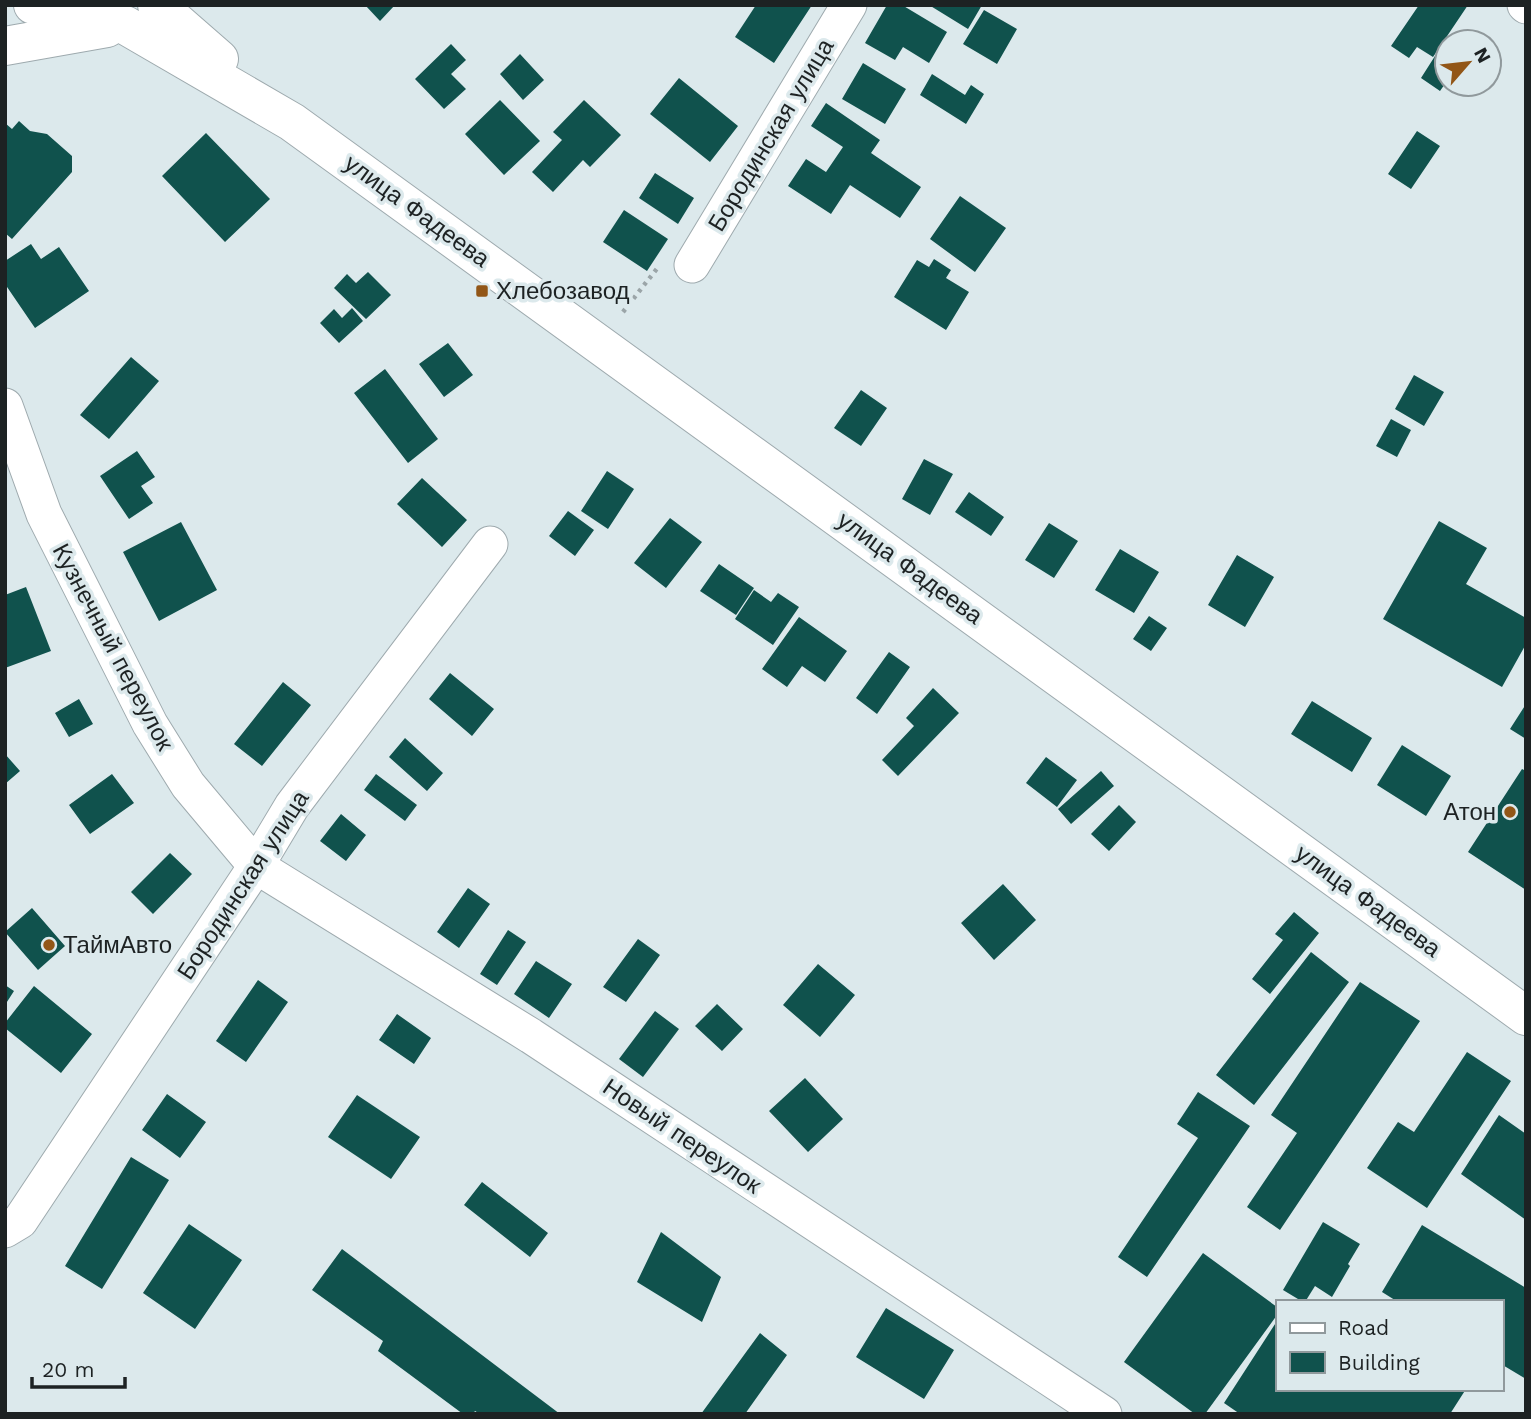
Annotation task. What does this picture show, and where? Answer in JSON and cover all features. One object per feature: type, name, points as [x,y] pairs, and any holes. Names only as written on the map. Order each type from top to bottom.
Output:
[{"type":"main road","points":[[33,5],[125,25],[292,122]]},
{"type":"main road","points":[[157,5],[292,122]]},
{"type":"main road","points":[[5,46],[125,25]]},
{"type":"main road","name":"улица Фадеева","points":[[292,122],[564,316],[1526,1016]]},
{"type":"street","name":"Бородинская улица","points":[[692,265],[849,5]]},
{"type":"street","name":"Кузнечный переулок","points":[[5,406],[44,514],[150,724],[188,785],[257,866]]},
{"type":"street","name":"Бородинская улица","points":[[5,1230],[20,1222],[257,866],[292,806],[490,544]]},
{"type":"street","name":"Новый переулок","points":[[257,866],[531,1036],[1104,1414]]},
{"type":"path","points":[[623,312],[663,261],[692,265]]},
{"type":"building","points":[[365,5],[395,5],[380,21]]},
{"type":"building","points":[[756,5],[812,5],[774,63],[735,37]]},
{"type":"building","points":[[887,5],[902,5],[947,32],[929,63],[903,47],[895,60],[865,43]]},
{"type":"building","points":[[929,5],[982,5],[968,29]]},
{"type":"building","points":[[1419,5],[1468,5],[1453,28],[1433,28],[1433,57],[1417,47],[1409,58],[1391,46]]},
{"type":"building","points":[[984,10],[1017,29],[997,64],[963,44]]},
{"type":"building","points":[[451,44],[466,60],[451,74],[466,89],[444,109],[415,79]]},
{"type":"building","points":[[520,54],[544,80],[523,100],[500,74]]},
{"type":"building","points":[[1433,59],[1433,86],[1421,78]]},
{"type":"building","points":[[863,63],[906,89],[885,124],[842,99]]},
{"type":"building","points":[[932,74],[965,95],[971,85],[984,94],[966,124],[920,95]]},
{"type":"building","points":[[679,78],[738,126],[710,162],[650,114]]},
{"type":"building","points":[[500,100],[540,141],[504,175],[465,134]]},
{"type":"building","points":[[584,100],[621,135],[590,167],[583,160],[553,192],[532,172],[562,140],[553,132]]},
{"type":"building","points":[[826,103],[880,140],[871,153],[921,187],[900,218],[850,185],[831,214],[788,186],[806,159],[826,172],[843,147],[811,126]]},
{"type":"building","points":[[19,121],[30,131],[47,134],[72,156],[72,172],[12,239],[5,233],[5,123],[12,129]]},
{"type":"building","points":[[1417,131],[1440,146],[1411,189],[1388,174]]},
{"type":"building","points":[[206,133],[270,199],[225,242],[162,176]]},
{"type":"building","points":[[655,173],[694,198],[678,224],[639,198]]},
{"type":"building","points":[[960,196],[1006,228],[975,272],[930,239]]},
{"type":"building","points":[[624,210],[668,239],[647,271],[603,242]]},
{"type":"building","points":[[31,244],[41,259],[59,247],[89,291],[35,328],[5,284],[5,261]]},
{"type":"building","points":[[934,259],[951,270],[946,278],[969,292],[946,330],[894,297],[917,260],[929,267]]},
{"type":"building","points":[[368,272],[391,295],[366,319],[334,288],[347,274],[356,283]]},
{"type":"building","points":[[352,308],[363,321],[339,343],[320,323],[334,309],[342,318]]},
{"type":"building","points":[[448,343],[473,375],[444,397],[419,364]]},
{"type":"building","points":[[131,357],[159,381],[109,439],[80,415]]},
{"type":"building","points":[[385,369],[438,439],[408,463],[354,393]]},
{"type":"building","points":[[1414,375],[1444,392],[1424,426],[1395,409]]},
{"type":"building","points":[[861,390],[887,408],[861,446],[834,428]]},
{"type":"building","points":[[1391,419],[1411,430],[1397,457],[1376,446]]},
{"type":"building","points":[[137,451],[155,477],[141,486],[153,503],[129,519],[100,476]]},
{"type":"building","points":[[924,459],[953,474],[930,515],[902,499]]},
{"type":"building","points":[[607,471],[634,489],[608,529],[581,511]]},
{"type":"building","points":[[422,478],[467,520],[442,547],[397,504]]},
{"type":"building","points":[[969,492],[1004,517],[991,536],[955,512]]},
{"type":"building","points":[[568,511],[594,530],[575,556],[549,536]]},
{"type":"building","points":[[670,518],[702,542],[666,588],[634,563]]},
{"type":"building","points":[[1439,521],[1487,548],[1466,584],[1526,618],[1526,644],[1502,687],[1383,619]]},
{"type":"building","points":[[181,522],[217,590],[159,621],[123,552]]},
{"type":"building","points":[[1049,523],[1078,541],[1054,578],[1025,560]]},
{"type":"building","points":[[1120,549],[1159,572],[1134,613],[1095,590]]},
{"type":"building","points":[[1237,555],[1274,577],[1245,627],[1208,605]]},
{"type":"building","points":[[719,564],[754,588],[736,615],[700,591]]},
{"type":"building","points":[[26,587],[51,651],[5,668],[5,595]]},
{"type":"building","points":[[754,590],[771,602],[778,593],[799,607],[773,645],[735,619]]},
{"type":"building","points":[[1149,616],[1167,628],[1151,651],[1133,639]]},
{"type":"building","points":[[799,617],[847,651],[825,682],[802,666],[787,687],[762,669]]},
{"type":"building","points":[[889,652],[910,667],[877,714],[856,698]]},
{"type":"building","points":[[450,673],[494,709],[472,736],[429,699]]},
{"type":"building","points":[[283,682],[311,705],[262,766],[234,744]]},
{"type":"building","points":[[933,688],[959,713],[898,776],[882,760],[914,726],[906,718]]},
{"type":"building","points":[[79,699],[93,724],[69,737],[55,713]]},
{"type":"building","points":[[1312,701],[1372,738],[1352,772],[1291,734]]},
{"type":"building","name":"Атон","points":[[1526,704],[1526,739],[1510,729]]},
{"type":"building","points":[[405,738],[443,773],[427,791],[389,757]]},
{"type":"building","points":[[1402,745],[1451,776],[1426,816],[1377,785]]},
{"type":"building","points":[[5,754],[20,771],[5,784]]},
{"type":"building","points":[[1046,757],[1077,780],[1057,807],[1026,783]]},
{"type":"building","name":"Атон","points":[[1522,769],[1526,771],[1526,890],[1468,852]]},
{"type":"building","points":[[1101,771],[1114,786],[1071,824],[1058,809]]},
{"type":"building","points":[[112,774],[134,803],[90,834],[69,805]]},
{"type":"building","points":[[376,774],[417,805],[405,821],[364,790]]},
{"type":"building","points":[[1119,805],[1136,822],[1109,851],[1091,834]]},
{"type":"building","points":[[341,814],[366,835],[346,861],[320,841]]},
{"type":"building","points":[[170,853],[192,874],[153,914],[131,892]]},
{"type":"building","points":[[1003,884],[1036,920],[994,960],[961,923]]},
{"type":"building","points":[[468,888],[490,904],[459,948],[437,932]]},
{"type":"building","points":[[32,908],[65,946],[38,970],[5,932]]},
{"type":"building","points":[[1294,912],[1319,933],[1270,994],[1252,979],[1283,940],[1275,934]]},
{"type":"building","points":[[508,930],[526,942],[497,985],[480,974]]},
{"type":"building","points":[[638,939],[660,955],[626,1002],[603,987]]},
{"type":"building","points":[[1311,952],[1349,982],[1254,1105],[1216,1075]]},
{"type":"building","points":[[536,961],[572,984],[549,1018],[514,994]]},
{"type":"building","points":[[818,964],[855,995],[820,1037],[783,1005]]},
{"type":"building","points":[[258,980],[288,1002],[246,1062],[216,1041]]},
{"type":"building","points":[[1360,982],[1420,1021],[1280,1230],[1247,1207],[1297,1133],[1271,1115]]},
{"type":"building","points":[[5,985],[14,991],[5,1005]]},
{"type":"building","points":[[34,986],[92,1034],[61,1073],[5,1028],[5,1023]]},
{"type":"building","points":[[717,1004],[743,1029],[722,1051],[695,1026]]},
{"type":"building","points":[[655,1011],[679,1029],[643,1077],[619,1059]]},
{"type":"building","points":[[397,1014],[431,1038],[414,1064],[379,1040]]},
{"type":"building","points":[[1467,1052],[1511,1081],[1427,1208],[1367,1168],[1398,1122],[1414,1132]]},
{"type":"building","points":[[805,1078],[843,1119],[808,1152],[769,1111]]},
{"type":"building","points":[[1198,1092],[1250,1126],[1147,1277],[1118,1257],[1198,1138],[1177,1124]]},
{"type":"building","points":[[167,1094],[206,1122],[180,1158],[142,1130]]},
{"type":"building","points":[[357,1095],[420,1137],[391,1179],[328,1137]]},
{"type":"building","points":[[1499,1115],[1526,1134],[1526,1220],[1461,1174]]},
{"type":"building","points":[[131,1157],[169,1180],[102,1289],[65,1266]]},
{"type":"building","points":[[482,1182],[548,1233],[530,1257],[464,1205]]},
{"type":"building","points":[[1323,1222],[1360,1244],[1332,1297],[1315,1286],[1306,1300],[1300,1300],[1283,1290]]},
{"type":"building","points":[[189,1224],[242,1260],[195,1329],[143,1293]]},
{"type":"building","points":[[1422,1225],[1526,1288],[1526,1379],[1503,1365],[1503,1300],[1395,1300],[1382,1292]]},
{"type":"building","points":[[661,1232],[721,1277],[702,1322],[637,1282]]},
{"type":"building","points":[[342,1249],[560,1414],[480,1414],[475,1411],[473,1414],[463,1414],[378,1351],[383,1341],[312,1290]]},
{"type":"building","points":[[1203,1253],[1276,1306],[1276,1316],[1205,1414],[1195,1414],[1124,1362]]},
{"type":"building","points":[[886,1308],[954,1350],[924,1399],[856,1357]]},
{"type":"building","points":[[1276,1323],[1276,1391],[1465,1391],[1450,1414],[1240,1414],[1224,1403]]},
{"type":"building","points":[[760,1333],[787,1355],[745,1414],[701,1414]]},
{"type":"place","name":"Хлебозавод","points":[[482,291]]},
{"type":"place","name":"Атон","points":[[1510,812]]},
{"type":"place","name":"ТаймАвто","points":[[49,945]]}]
